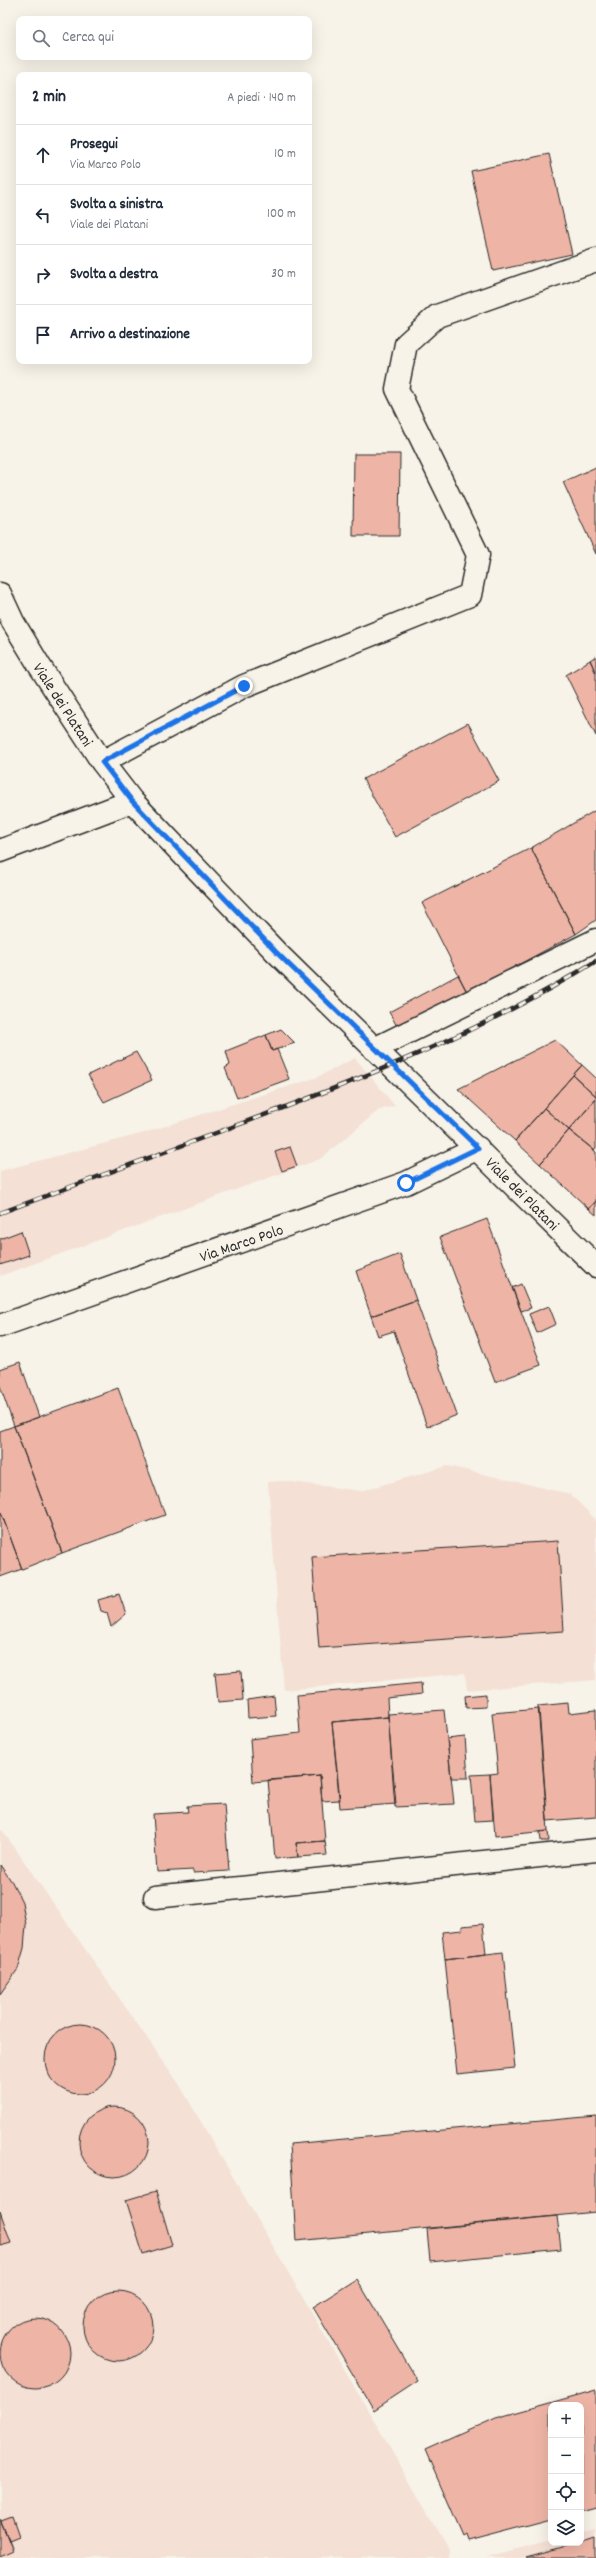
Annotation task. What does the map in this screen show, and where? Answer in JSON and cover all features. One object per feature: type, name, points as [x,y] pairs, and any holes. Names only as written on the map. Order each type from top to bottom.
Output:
[{"type":"street","points":[[102,762],[244,686],[470,595],[478,555],[397,389],[406,344],[437,316],[596,260]]},
{"type":"street","name":"Viale dei Platani","points":[[0,594],[6,622],[102,762],[132,801],[276,952],[374,1049],[478,1148],[596,1266]]},
{"type":"street","points":[[0,851],[132,801]]},
{"type":"street","points":[[374,1049],[596,940]]},
{"type":"street","name":"Via Marco Polo","points":[[0,1326],[406,1183],[478,1148]]},
{"type":"street","points":[[155,1897],[596,1850]]},
{"type":"shaded area","points":[[355,1058],[395,1106],[379,1110],[320,1159],[0,1276],[0,1171],[144,1133],[315,1078]]},
{"type":"shaded area","points":[[448,1466],[570,1494],[596,1520],[596,1680],[467,1690],[465,1673],[284,1690],[268,1482],[284,1481],[361,1491]]},
{"type":"shaded area","points":[[0,1827],[179,2084],[449,2550],[449,2558],[0,2558]]},
{"type":"shaded area","points":[[596,2529],[596,2558],[486,2558],[548,2542],[548,2546],[584,2546],[584,2532]]},
{"type":"building","points":[[549,154],[572,254],[493,271],[471,171]]},
{"type":"building","points":[[354,454],[400,454],[399,536],[353,536]]},
{"type":"building","points":[[596,467],[596,554],[563,482]]},
{"type":"building","points":[[596,656],[596,673],[590,660]]},
{"type":"building","points":[[590,660],[596,673],[596,736],[566,675]]},
{"type":"building","points":[[468,723],[499,781],[395,837],[363,779]]},
{"type":"building","points":[[596,810],[596,920],[576,934],[531,848]]},
{"type":"building","points":[[531,848],[576,934],[467,992],[422,903]]},
{"type":"building","points":[[458,975],[467,992],[398,1028],[389,1012]]},
{"type":"building","points":[[281,1029],[295,1043],[272,1051],[266,1035]]},
{"type":"building","points":[[266,1035],[272,1051],[277,1049],[289,1079],[237,1098],[225,1068],[230,1065],[226,1051]]},
{"type":"building","points":[[555,1040],[582,1065],[515,1141],[458,1089]]},
{"type":"building","points":[[136,1052],[152,1080],[104,1102],[88,1075]]},
{"type":"building","points":[[582,1065],[596,1078],[596,1096],[573,1075]]},
{"type":"building","points":[[573,1075],[596,1096],[596,1099],[569,1130],[544,1108]]},
{"type":"building","points":[[596,1099],[596,1148],[594,1150],[569,1130]]},
{"type":"building","points":[[544,1108],[569,1130],[540,1164],[515,1141]]},
{"type":"building","points":[[569,1130],[596,1152],[596,1201],[589,1209],[540,1164]]},
{"type":"building","points":[[290,1147],[297,1166],[282,1171],[275,1152]]},
{"type":"building","points":[[596,1201],[596,1215],[589,1209]]},
{"type":"building","points":[[487,1219],[541,1365],[495,1382],[440,1237]]},
{"type":"building","points":[[21,1231],[29,1255],[0,1265],[0,1239]]},
{"type":"building","points":[[400,1254],[416,1300],[371,1316],[356,1271]]},
{"type":"building","points":[[521,1284],[531,1308],[521,1311],[512,1288]]},
{"type":"building","points":[[416,1300],[457,1415],[427,1427],[394,1331],[378,1336],[371,1316]]},
{"type":"building","points":[[549,1306],[556,1324],[537,1333],[529,1314]]},
{"type":"building","points":[[20,1362],[39,1417],[14,1426],[0,1386],[0,1369]]},
{"type":"building","points":[[118,1388],[165,1515],[62,1553],[14,1426]]},
{"type":"building","points":[[14,1426],[62,1553],[22,1569],[0,1510],[0,1431]]},
{"type":"building","points":[[0,1510],[22,1569],[0,1577]]},
{"type":"building","points":[[558,1541],[564,1631],[319,1648],[312,1557]]},
{"type":"building","points":[[119,1594],[126,1614],[111,1627],[107,1613],[101,1611],[98,1600]]},
{"type":"building","points":[[241,1671],[243,1700],[218,1702],[215,1673]]},
{"type":"building","points":[[421,1683],[422,1694],[387,1698],[388,1717],[332,1722],[340,1800],[322,1801],[320,1776],[253,1782],[250,1739],[300,1733],[297,1695]]},
{"type":"building","points":[[486,1694],[486,1707],[466,1708],[465,1696]]},
{"type":"building","points":[[274,1696],[276,1716],[248,1718],[247,1700]]},
{"type":"building","points":[[568,1703],[569,1713],[596,1710],[596,1817],[547,1821],[538,1706]]},
{"type":"building","points":[[539,1709],[548,1831],[495,1836],[490,1774],[498,1773],[492,1713]]},
{"type":"building","points":[[444,1710],[454,1804],[395,1807],[388,1714]]},
{"type":"building","points":[[388,1717],[396,1804],[340,1808],[332,1722]]},
{"type":"building","points":[[465,1737],[468,1778],[451,1778],[447,1739]]},
{"type":"building","points":[[490,1774],[493,1820],[475,1821],[471,1775]]},
{"type":"building","points":[[320,1776],[325,1841],[296,1843],[298,1857],[275,1859],[268,1780]]},
{"type":"building","points":[[224,1804],[229,1871],[193,1873],[193,1870],[157,1872],[153,1814],[188,1812],[187,1806]]},
{"type":"building","points":[[548,1831],[549,1841],[541,1841],[540,1832]]},
{"type":"building","points":[[325,1841],[327,1855],[298,1857],[296,1843]]},
{"type":"building","points":[[0,1865],[12,1882],[22,1902],[26,1925],[24,1948],[18,1969],[0,1994]]},
{"type":"building","points":[[483,1924],[486,1954],[445,1959],[442,1932],[462,1930],[462,1926]]},
{"type":"building","points":[[503,1952],[515,2068],[457,2074],[445,1959]]},
{"type":"building","points":[[73,2024],[87,2024],[100,2030],[109,2039],[113,2045],[115,2059],[113,2073],[105,2084],[94,2092],[87,2094],[73,2094],[66,2092],[55,2084],[47,2073],[45,2066],[45,2052],[47,2045],[55,2034],[66,2026]]},
{"type":"building","points":[[107,2107],[121,2107],[134,2113],[143,2122],[147,2128],[149,2142],[147,2156],[139,2167],[128,2175],[121,2177],[107,2177],[100,2175],[89,2167],[81,2156],[79,2149],[79,2135],[81,2128],[89,2117],[100,2109]]},
{"type":"building","points":[[596,2116],[596,2212],[296,2241],[290,2144]]},
{"type":"building","points":[[156,2191],[172,2245],[143,2254],[126,2200]]},
{"type":"building","points":[[0,2211],[11,2243],[0,2246]]},
{"type":"building","points":[[557,2216],[561,2249],[430,2262],[427,2229]]},
{"type":"building","points":[[357,2279],[418,2381],[374,2410],[313,2307]]},
{"type":"building","points":[[111,2291],[125,2291],[138,2297],[147,2306],[151,2312],[153,2326],[151,2340],[143,2351],[132,2359],[125,2361],[111,2361],[104,2359],[93,2351],[85,2340],[83,2333],[83,2319],[85,2312],[93,2301],[104,2293]]},
{"type":"building","points":[[28,2318],[42,2318],[55,2324],[64,2333],[68,2339],[70,2353],[68,2367],[60,2378],[49,2386],[42,2388],[28,2388],[21,2386],[10,2378],[2,2367],[0,2360],[0,2346],[2,2339],[10,2328],[21,2320]]},
{"type":"building","points":[[596,2390],[596,2507],[584,2510],[584,2402],[553,2402]]},
{"type":"building","points":[[548,2403],[548,2520],[468,2541],[466,2535],[463,2537],[425,2450],[496,2418]]},
{"type":"building","points":[[12,2517],[19,2537],[9,2541],[1,2521]]},
{"type":"building","points":[[0,2519],[13,2550],[0,2556]]},
{"type":"building","points":[[596,2538],[596,2558],[526,2558],[570,2546],[584,2546],[584,2542]]},
{"type":"railway","points":[[0,1213],[279,1110],[372,1073],[464,1033],[553,987],[596,961]]},
{"type":"route","points":[[244,686],[102,762],[132,801],[276,952],[374,1049],[478,1148],[406,1183]]}]
